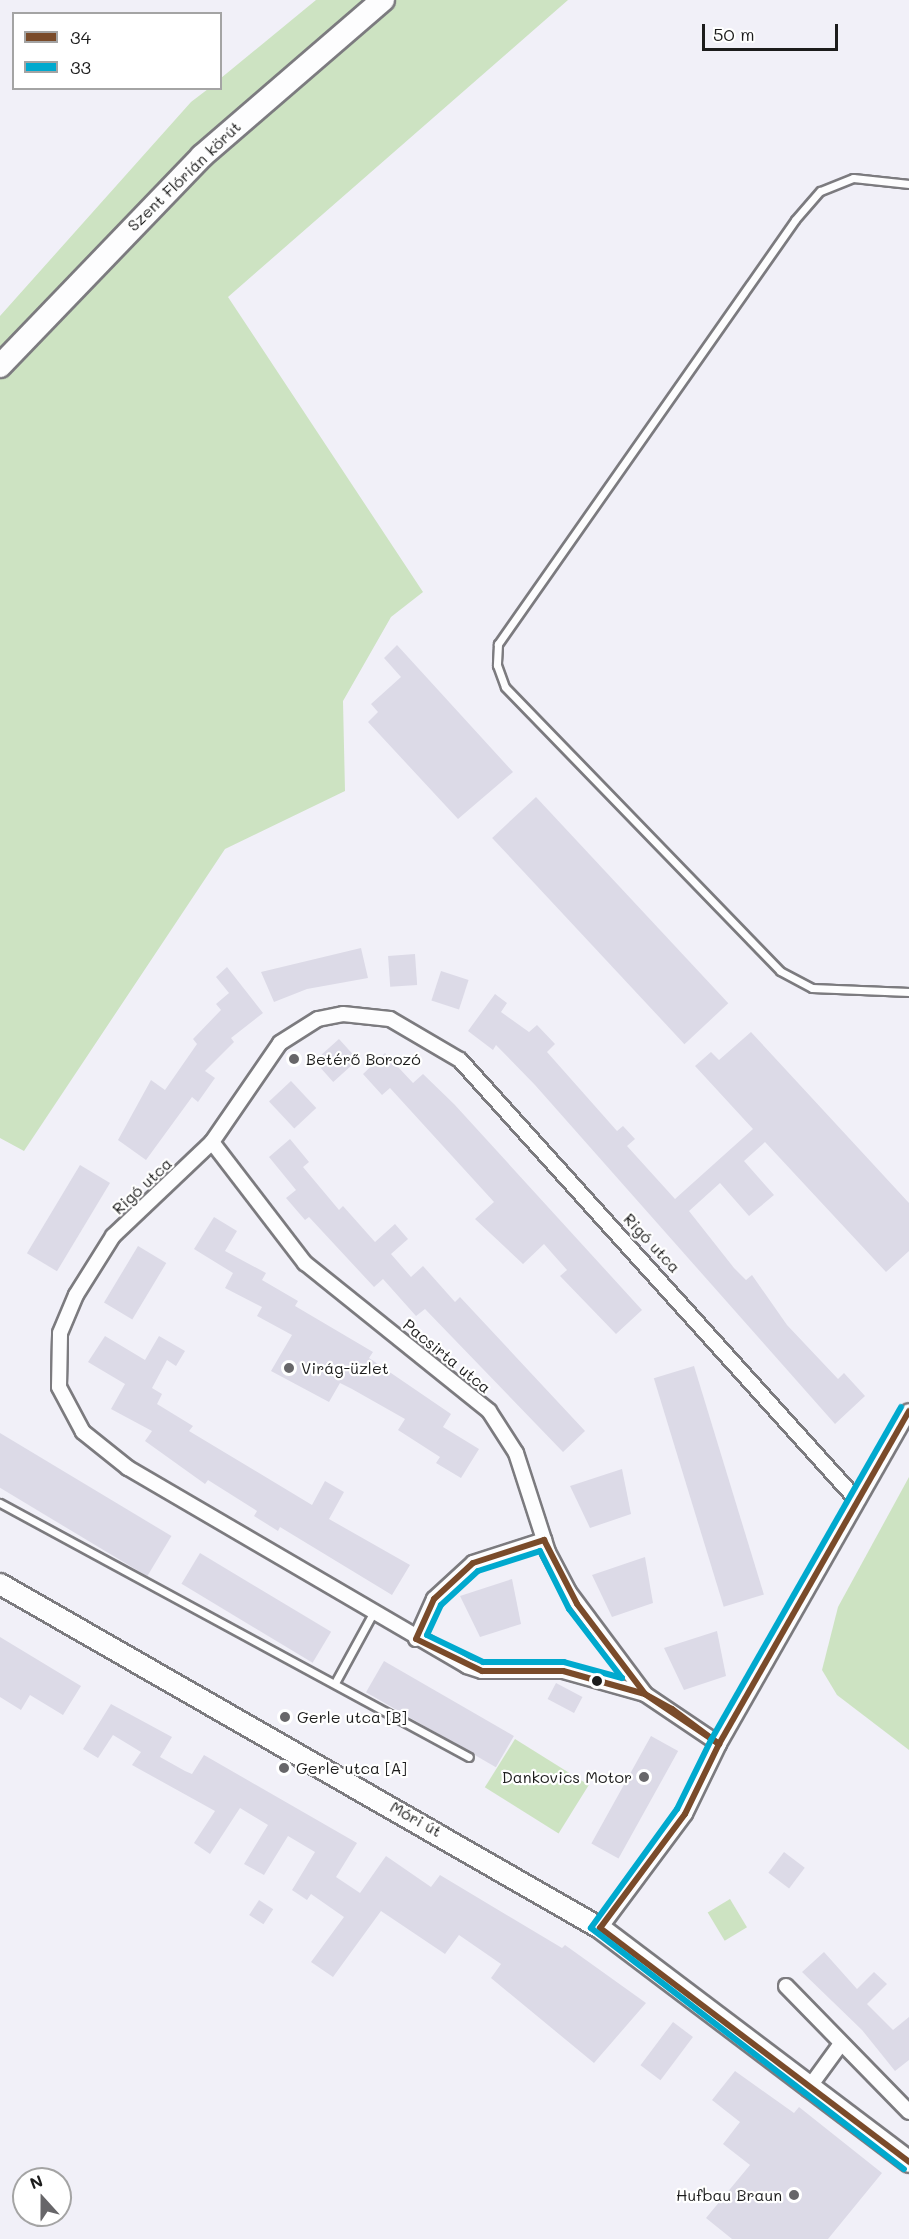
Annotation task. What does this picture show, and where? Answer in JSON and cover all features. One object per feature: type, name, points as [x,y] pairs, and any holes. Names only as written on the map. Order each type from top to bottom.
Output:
[{"type":"main road","name":"Szent Flórián körút","points":[[0,366],[202,156],[383,0]]},
{"type":"main road","name":"Móri út","points":[[0,1584],[600,1928],[808,2089],[909,2162]]},
{"type":"street","name":"Rigó utca","points":[[719,1744],[645,1694],[563,1671],[482,1671],[416,1639],[102,1449],[69,1412],[57,1356],[60,1333],[76,1295],[113,1236],[212,1142],[262,1064],[297,1028],[343,1014],[414,1028],[460,1060],[487,1088],[857,1500]]},
{"type":"street","name":"Pacsirta utca","points":[[212,1142],[304,1263],[489,1411],[520,1462],[544,1540],[577,1604],[645,1694]]},
{"type":"street","points":[[600,1928],[685,1814],[719,1744],[909,1412]]},
{"type":"street","points":[[416,1639],[434,1599],[473,1563],[544,1540]]},
{"type":"street","points":[[786,1986],[840,2045],[909,2112]]},
{"type":"street","points":[[808,2089],[840,2045]]},
{"type":"lane","points":[[909,184],[853,178],[820,191],[795,220],[498,644],[497,665],[505,687],[780,971],[812,988],[909,992]]},
{"type":"lane","points":[[0,1503],[336,1681],[469,1757]]},
{"type":"lane","points":[[336,1681],[373,1613]]},
{"type":"green space","points":[[316,0],[568,0],[228,297],[423,592],[391,617],[343,701],[345,791],[225,849],[24,1151],[0,1138],[0,316],[191,102],[207,90],[222,90],[222,77]]},
{"type":"green space","points":[[909,1477],[909,1750],[837,1695],[822,1670],[838,1607]]},
{"type":"green space","points":[[515,1739],[589,1785],[559,1833],[485,1787]]},
{"type":"green space","points":[[730,1899],[747,1927],[725,1941],[708,1912]]},
{"type":"building","points":[[397,645],[513,772],[458,819],[368,722],[378,712],[371,704],[401,677],[384,658]]},
{"type":"building","points":[[536,797],[728,1003],[684,1044],[492,838]]},
{"type":"building","points":[[361,948],[368,978],[307,989],[274,1002],[261,972]]},
{"type":"building","points":[[415,954],[417,985],[390,987],[388,956]]},
{"type":"building","points":[[227,967],[263,1013],[231,1038],[234,1042],[205,1071],[215,1078],[198,1102],[192,1097],[146,1160],[118,1140],[151,1080],[165,1090],[197,1044],[193,1039],[221,1010],[216,1004],[229,993],[216,977]]},
{"type":"building","points":[[441,971],[469,980],[459,1009],[431,1000]]},
{"type":"building","points":[[495,994],[507,1003],[501,1012],[529,1032],[537,1025],[555,1044],[547,1052],[617,1131],[623,1126],[635,1139],[627,1146],[675,1199],[753,1129],[695,1066],[711,1052],[719,1060],[751,1032],[909,1203],[909,1251],[886,1272],[765,1142],[744,1161],[774,1195],[749,1216],[720,1183],[689,1211],[734,1268],[746,1280],[752,1275],[787,1325],[838,1379],[844,1373],[865,1396],[835,1424],[535,1085],[496,1045],[493,1050],[468,1031]]},
{"type":"building","points":[[339,1039],[358,1060],[333,1082],[314,1061]]},
{"type":"building","points":[[385,1053],[413,1083],[423,1074],[454,1104],[642,1310],[616,1334],[560,1276],[567,1270],[544,1244],[523,1264],[475,1219],[494,1202],[390,1088],[382,1095],[363,1074]]},
{"type":"building","points":[[291,1081],[316,1108],[294,1129],[269,1101]]},
{"type":"building","points":[[290,1139],[309,1162],[303,1167],[339,1210],[343,1206],[375,1242],[395,1224],[408,1239],[391,1254],[411,1277],[423,1266],[455,1302],[460,1297],[585,1431],[563,1452],[425,1309],[416,1316],[383,1279],[374,1287],[309,1217],[305,1220],[286,1198],[296,1190],[269,1157]]},
{"type":"building","points":[[80,1165],[110,1183],[57,1271],[27,1253]]},
{"type":"building","points":[[214,1217],[237,1231],[225,1251],[266,1273],[262,1280],[298,1301],[295,1306],[373,1352],[369,1358],[451,1414],[443,1427],[479,1449],[461,1478],[436,1463],[440,1457],[398,1430],[405,1419],[352,1389],[340,1383],[329,1402],[271,1371],[292,1335],[257,1316],[262,1307],[225,1288],[233,1273],[194,1249]]},
{"type":"building","points":[[138,1246],[166,1263],[132,1320],[104,1303]]},
{"type":"building","points":[[105,1336],[145,1360],[159,1336],[185,1351],[176,1366],[167,1360],[152,1388],[162,1394],[157,1404],[193,1426],[189,1431],[312,1505],[325,1481],[344,1492],[329,1519],[410,1565],[392,1595],[280,1527],[278,1531],[254,1516],[257,1511],[208,1480],[205,1484],[145,1441],[152,1431],[111,1409],[125,1384],[88,1362]]},
{"type":"building","points":[[694,1366],[764,1595],[724,1607],[654,1378]]},
{"type":"building","points":[[0,1433],[171,1536],[147,1576],[0,1488]]},
{"type":"building","points":[[622,1469],[631,1514],[590,1528],[570,1486]]},
{"type":"building","points":[[200,1553],[331,1632],[313,1663],[181,1584]]},
{"type":"building","points":[[645,1557],[653,1603],[612,1617],[592,1575]]},
{"type":"building","points":[[512,1579],[521,1624],[480,1637],[460,1596]]},
{"type":"building","points":[[717,1631],[726,1676],[684,1690],[664,1648]]},
{"type":"building","points":[[0,1637],[81,1686],[63,1715],[30,1695],[21,1710],[0,1697]]},
{"type":"building","points":[[384,1661],[514,1736],[496,1767],[366,1692]]},
{"type":"building","points":[[556,1683],[582,1697],[574,1713],[548,1699]]},
{"type":"building","points":[[111,1704],[172,1737],[160,1757],[192,1774],[204,1755],[357,1843],[336,1877],[360,1893],[386,1856],[431,1887],[440,1875],[562,1948],[565,1945],[646,2003],[594,2063],[491,1978],[501,1964],[459,1935],[445,1954],[381,1911],[333,1977],[311,1962],[344,1917],[311,1894],[307,1900],[292,1890],[315,1852],[288,1836],[264,1875],[244,1864],[268,1825],[240,1808],[210,1854],[194,1843],[215,1811],[132,1765],[141,1752],[113,1735],[98,1758],[83,1749]]},
{"type":"building","points":[[651,1736],[678,1751],[618,1859],[591,1844]]},
{"type":"building","points":[[784,1852],[805,1868],[789,1888],[768,1873]]},
{"type":"building","points":[[259,1900],[273,1909],[263,1924],[249,1915]]},
{"type":"building","points":[[824,1952],[857,1989],[874,1972],[887,1984],[867,2004],[893,2030],[909,2017],[909,2060],[895,2071],[862,2030],[802,1972]]},
{"type":"building","points":[[673,2022],[693,2037],[660,2080],[641,2065]]},
{"type":"building","name":"Hufbau Braun","points":[[735,2071],[794,2113],[799,2107],[882,2173],[828,2239],[732,2239],[706,2218],[750,2165],[723,2144],[740,2122],[712,2100]]},
{"type":"transit line","name":"33","points":[[901,1407],[711,1740],[677,1809],[591,1928],[904,2169]]},
{"type":"transit line","name":"34","points":[[909,1411],[719,1744],[685,1814],[600,1928],[909,2162]]},
{"type":"transit line","name":"34","points":[[544,1540],[577,1604],[645,1694],[563,1671],[482,1671],[416,1639],[434,1599],[473,1563],[544,1540]]},
{"type":"transit line","name":"33","points":[[540,1551],[569,1609],[622,1678],[564,1662],[483,1662],[427,1635],[441,1605],[478,1571],[540,1551]]},
{"type":"transit line","name":"34","points":[[645,1694],[672,1709],[719,1744],[645,1694]]},
{"type":"place","name":"Betérő Borozó","points":[[294,1059]]},
{"type":"place","name":"Virág-üzlet","points":[[289,1368]]},
{"type":"place","name":"Gerle utca [B]","points":[[285,1717]]},
{"type":"place","name":"Gerle utca [A]","points":[[284,1768]]},
{"type":"place","name":"Dankovics Motor","points":[[644,1777]]},
{"type":"place","name":"Hufbau Braun","points":[[794,2195]]}]
